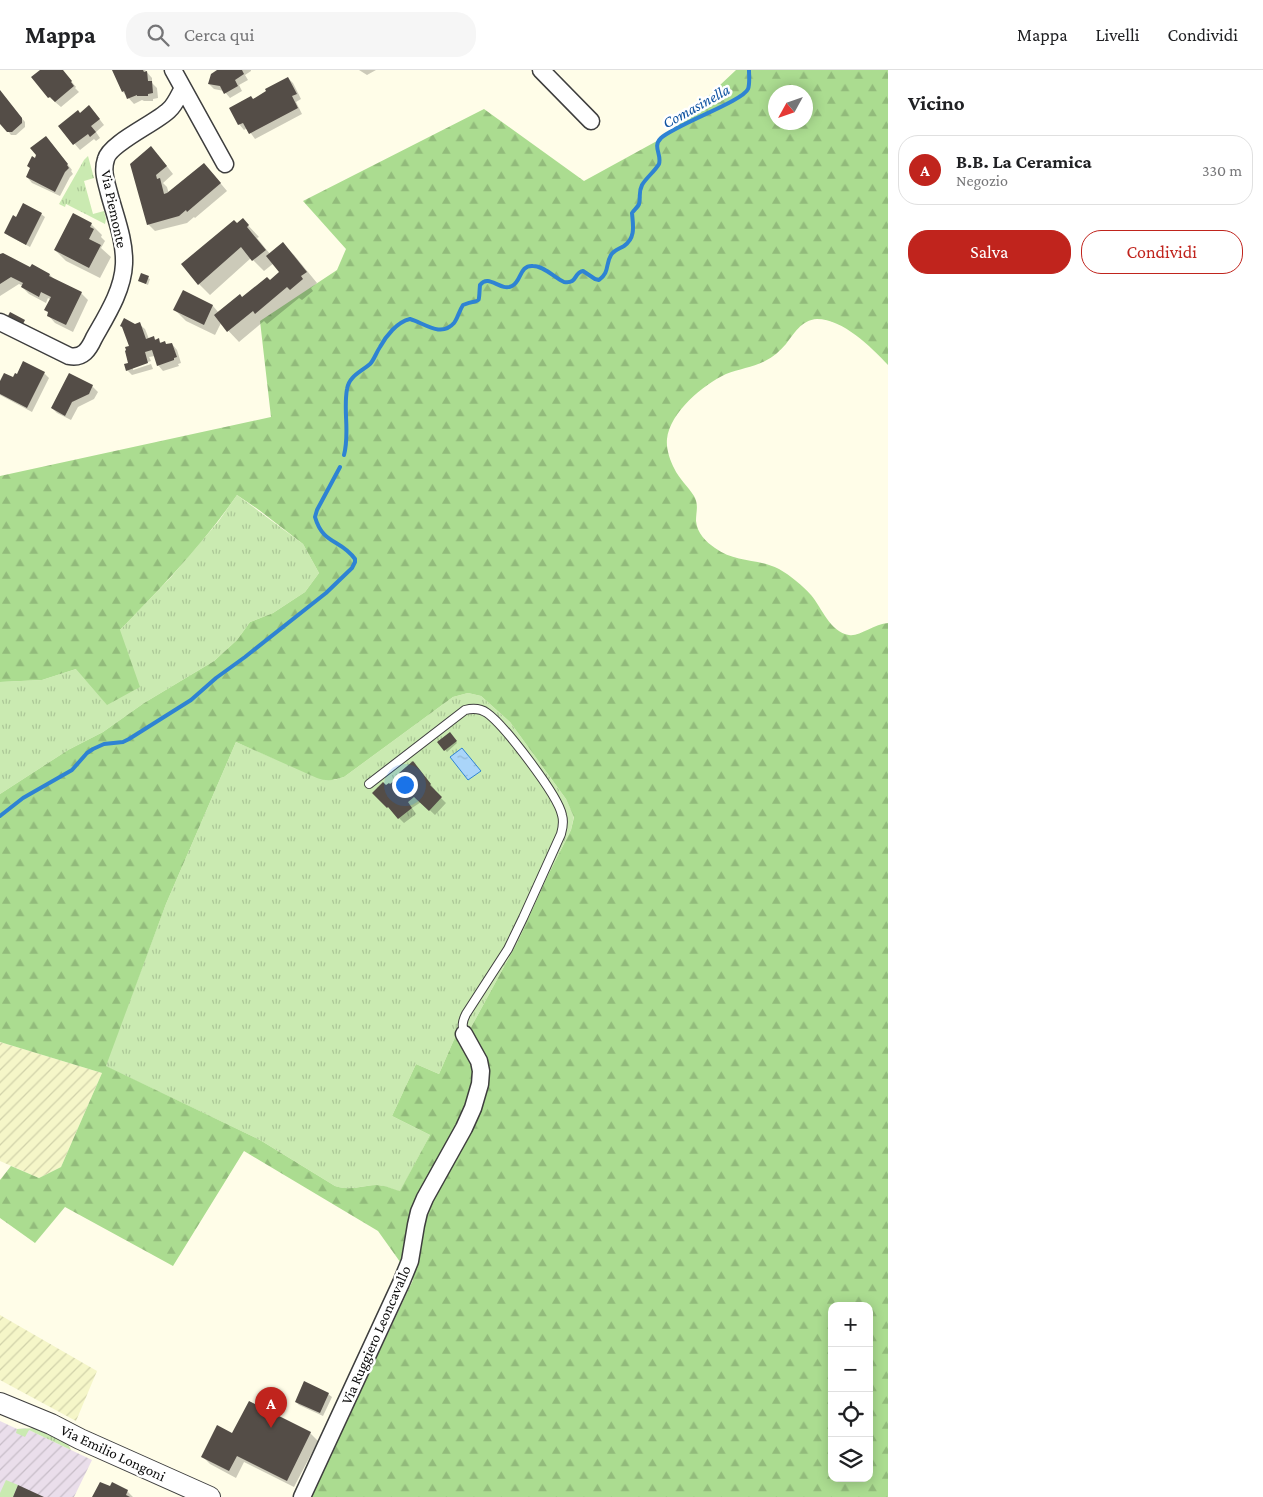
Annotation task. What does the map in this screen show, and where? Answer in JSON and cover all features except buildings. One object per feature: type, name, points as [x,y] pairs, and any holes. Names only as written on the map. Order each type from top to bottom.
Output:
[{"type":"street","points":[[173,70],[225,164]]},
{"type":"street","points":[[541,70],[591,121]]},
{"type":"street","name":"Via Piemonte","points":[[0,322],[74,357],[80,356],[90,347],[118,292],[124,265],[122,242],[104,170],[106,157],[116,147],[169,110],[183,88]]},
{"type":"street","name":"Via Ruggiero Leoncavallo","points":[[302,1497],[401,1284],[410,1261],[416,1225],[425,1198],[473,1108],[480,1084],[481,1071],[464,1034]]},
{"type":"street","name":"Via Emilio Longoni","points":[[5,1403],[210,1497]]},
{"type":"lane","points":[[369,784],[465,710],[471,708],[480,709],[502,726],[559,806],[564,825],[561,834],[508,948],[466,1014],[462,1028],[464,1034]]},
{"type":"shaded area","points":[[0,1421],[17,1429],[25,1428],[92,1460],[74,1497],[0,1497]]},
{"type":"green space","points":[[736,70],[888,70],[888,365],[856,335],[846,329],[827,320],[811,320],[802,325],[784,347],[771,358],[756,365],[726,374],[698,392],[674,419],[669,429],[667,443],[669,454],[678,476],[696,499],[698,529],[702,537],[712,546],[730,556],[763,563],[779,569],[788,575],[811,595],[827,619],[842,633],[853,635],[888,623],[888,1497],[311,1497],[413,1280],[378,1231],[244,1151],[173,1266],[65,1207],[35,1243],[0,1218],[0,1180],[11,1166],[39,1178],[61,1167],[102,1073],[0,1042],[0,794],[68,750],[103,732],[144,703],[214,661],[237,640],[250,622],[273,613],[305,592],[319,573],[303,544],[237,495],[196,548],[120,630],[140,687],[107,705],[76,669],[42,680],[0,682],[0,476],[271,417],[260,321],[337,270],[346,249],[303,201],[484,109],[584,181],[666,136]],"holes":[[[468,693],[481,696],[510,722],[566,799],[574,817],[571,830],[518,941],[469,1031],[456,1035],[439,1074],[416,1064],[392,1116],[430,1135],[400,1191],[379,1185],[351,1188],[335,1186],[260,1140],[106,1066],[166,904],[236,742],[317,778],[334,780],[344,777],[453,697]]]},
{"type":"green space","points":[[88,156],[94,178],[84,181],[93,214],[104,211],[105,224],[66,204],[65,207],[59,204]]},
{"type":"green space","points":[[237,495],[303,544],[319,573],[305,592],[273,613],[250,622],[237,640],[214,661],[144,703],[103,732],[68,750],[0,794],[0,682],[42,680],[76,669],[120,630],[171,577],[218,522]]},
{"type":"green space","points":[[468,693],[481,696],[510,722],[566,799],[574,816],[571,830],[518,941],[469,1031],[456,1035],[439,1074],[416,1064],[392,1116],[430,1135],[400,1192],[379,1185],[350,1188],[335,1186],[260,1140],[105,1066],[166,904],[236,742],[273,758],[334,780],[344,777],[453,697]]},
{"type":"green space","points":[[0,1042],[102,1073],[61,1167],[39,1178],[0,1161]]},
{"type":"green space","points":[[0,1315],[97,1371],[76,1421],[0,1380]]},
{"type":"green space","points":[[35,1428],[68,1444],[71,1450],[29,1430],[25,1437],[16,1433],[17,1429]]},
{"type":"green space","points":[[6,1480],[18,1485],[13,1497],[0,1497]]},
{"type":"water","points":[[462,748],[481,771],[468,780],[450,757]]},
{"type":"waterway","name":"Comasinella","points":[[344,455],[346,447],[346,397],[348,385],[353,377],[367,367],[392,330],[410,319],[432,328],[444,329],[449,327],[454,323],[463,305],[478,301],[480,285],[483,282],[487,281],[503,287],[512,286],[518,281],[528,266],[541,268],[564,282],[574,280],[583,271],[599,280],[605,274],[612,253],[628,243],[632,235],[632,213],[639,204],[641,188],[659,164],[658,141],[669,132],[735,100],[743,94],[749,87],[749,70]]},
{"type":"waterway","points":[[0,816],[23,798],[72,770],[93,749],[104,744],[123,742],[191,700],[216,678],[326,593],[352,568],[355,559],[344,548],[323,533],[315,517],[340,467]]},
{"type":"place","name":"B.B. La Ceramica","points":[[271,1428]]}]
